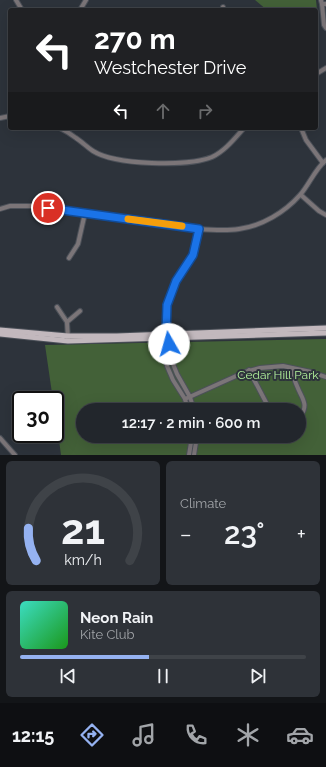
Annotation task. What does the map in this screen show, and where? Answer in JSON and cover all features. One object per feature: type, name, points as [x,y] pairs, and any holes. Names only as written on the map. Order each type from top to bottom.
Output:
[{"type":"main road","points":[[167,336],[326,328]]},
{"type":"main road","points":[[0,330],[68,338]]},
{"type":"main road","points":[[0,334],[68,338],[326,333]]},
{"type":"street","points":[[323,3],[324,25],[326,28]]},
{"type":"street","points":[[63,130],[93,151],[113,160],[186,163],[200,161],[219,152],[242,130]]},
{"type":"street","points":[[0,209],[10,206],[36,206],[199,229],[240,229],[256,224],[280,212],[291,204],[301,195],[325,162],[306,140],[302,130]]},
{"type":"street","points":[[301,195],[319,212],[326,215]]},
{"type":"street","points":[[69,258],[78,244],[85,213]]},
{"type":"street","points":[[192,403],[175,369],[167,336],[167,305],[176,281],[193,255],[199,229]]},
{"type":"street","points":[[57,307],[67,322],[68,338]]},
{"type":"street","points":[[67,322],[80,310]]},
{"type":"street","points":[[167,336],[163,344],[167,366],[186,403]]},
{"type":"street","points":[[185,399],[249,370],[271,366],[292,368],[326,377]]},
{"type":"street","points":[[292,368],[296,385],[304,399],[304,403]]},
{"type":"street","points":[[249,370],[266,403]]},
{"type":"street","points":[[0,438],[15,455]]},
{"type":"street","points":[[189,455],[191,443]]},
{"type":"street","points":[[194,455],[195,443]]},
{"type":"green space","points":[[255,0],[316,0],[317,8],[265,8]]},
{"type":"green space","name":"Cedar Hill Park","points":[[326,339],[326,455],[61,455],[59,443],[64,443],[64,391],[52,391],[45,345]]},
{"type":"slow traffic","points":[[128,219],[182,226]]},
{"type":"route","points":[[48,208],[199,229],[193,255],[176,281],[167,305],[166,334],[169,344]]}]
